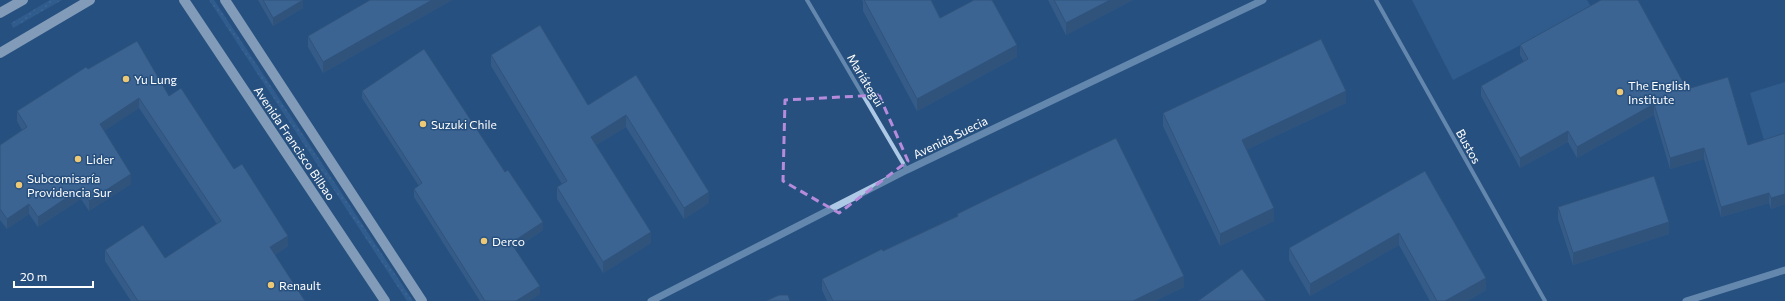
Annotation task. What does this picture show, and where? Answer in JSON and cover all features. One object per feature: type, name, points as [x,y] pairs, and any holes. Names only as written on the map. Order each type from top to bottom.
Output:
[{"type":"main road","points":[[0,13],[23,0]]},
{"type":"main road","points":[[0,53],[90,0]]},
{"type":"main road","name":"Avenida Francisco Bilbao","points":[[184,0],[385,301]]},
{"type":"main road","name":"Avenida Francisco Bilbao","points":[[225,0],[422,301]]},
{"type":"street","name":"Mariátegui","points":[[807,0],[907,170]]},
{"type":"street","name":"Avenida Suecia","points":[[651,301],[907,170],[1263,0]]},
{"type":"street","name":"Bustos","points":[[1376,0],[1545,301]]},
{"type":"street","points":[[1686,301],[1785,270]]},
{"type":"highlighted area","points":[[879,95],[908,161],[839,213],[783,181],[785,100]]},
{"type":"shaded area","points":[[50,0],[62,0],[13,28],[11,23]]},
{"type":"shaded area","points":[[209,0],[214,0],[413,301],[407,301]]},
{"type":"shaded area","points":[[1412,0],[1587,0],[1592,8],[1453,80]]},
{"type":"shaded area","points":[[1785,82],[1785,134],[1764,140],[1750,93]]},
{"type":"building","points":[[263,0],[303,0],[273,18]]},
{"type":"building","points":[[370,0],[432,0],[323,62],[308,36]]},
{"type":"building","points":[[864,0],[931,0],[940,18],[974,0],[992,0],[1017,45],[917,99]]},
{"type":"building","points":[[1054,0],[1110,0],[1066,23]]},
{"type":"building","points":[[1601,0],[1638,0],[1687,89],[1728,77],[1748,145],[1785,133],[1785,194],[1771,198],[1769,193],[1721,207],[1704,148],[1670,158],[1654,104],[1577,147],[1568,131],[1520,158],[1481,86],[1528,59],[1520,45]]},
{"type":"building","points":[[540,25],[588,105],[636,75],[709,192],[684,208],[626,115],[591,137],[651,232],[603,262],[557,187],[567,181],[491,55]]},
{"type":"building","points":[[1321,39],[1346,91],[1242,140],[1274,208],[1220,234],[1163,113]]},
{"type":"building","points":[[137,41],[169,96],[181,88],[234,169],[242,164],[288,236],[270,247],[305,301],[138,301],[105,250],[143,225],[165,258],[221,221],[139,98],[100,124],[131,174],[89,201],[81,188],[38,217],[29,204],[7,219],[0,209],[0,145],[27,127],[17,111],[86,67],[88,69]]},
{"type":"building","points":[[424,49],[505,172],[508,170],[543,222],[511,243],[540,286],[516,301],[485,301],[414,189],[422,183],[362,91]]},
{"type":"building","points":[[1116,138],[1184,276],[1133,301],[833,301],[822,279],[882,249],[883,251],[958,216],[957,214]]},
{"type":"building","points":[[1425,171],[1486,278],[1445,301],[1437,301],[1399,233],[1310,284],[1289,248]]},
{"type":"building","points":[[1654,176],[1669,222],[1573,253],[1558,207]]},
{"type":"building","points":[[1242,269],[1266,301],[1198,301]]},
{"type":"building","points":[[779,295],[788,295],[790,301],[766,301]]},
{"type":"place","name":"Yu Lung","points":[[126,79]]},
{"type":"place","name":"The English Institute","points":[[1620,92]]},
{"type":"place","name":"Suzuki Chile","points":[[423,124]]},
{"type":"place","name":"Lider","points":[[78,159]]},
{"type":"place","name":"Subcomisaría Providencia Sur","points":[[19,185]]},
{"type":"place","name":"Derco","points":[[484,241]]},
{"type":"place","name":"Renault","points":[[271,285]]}]
